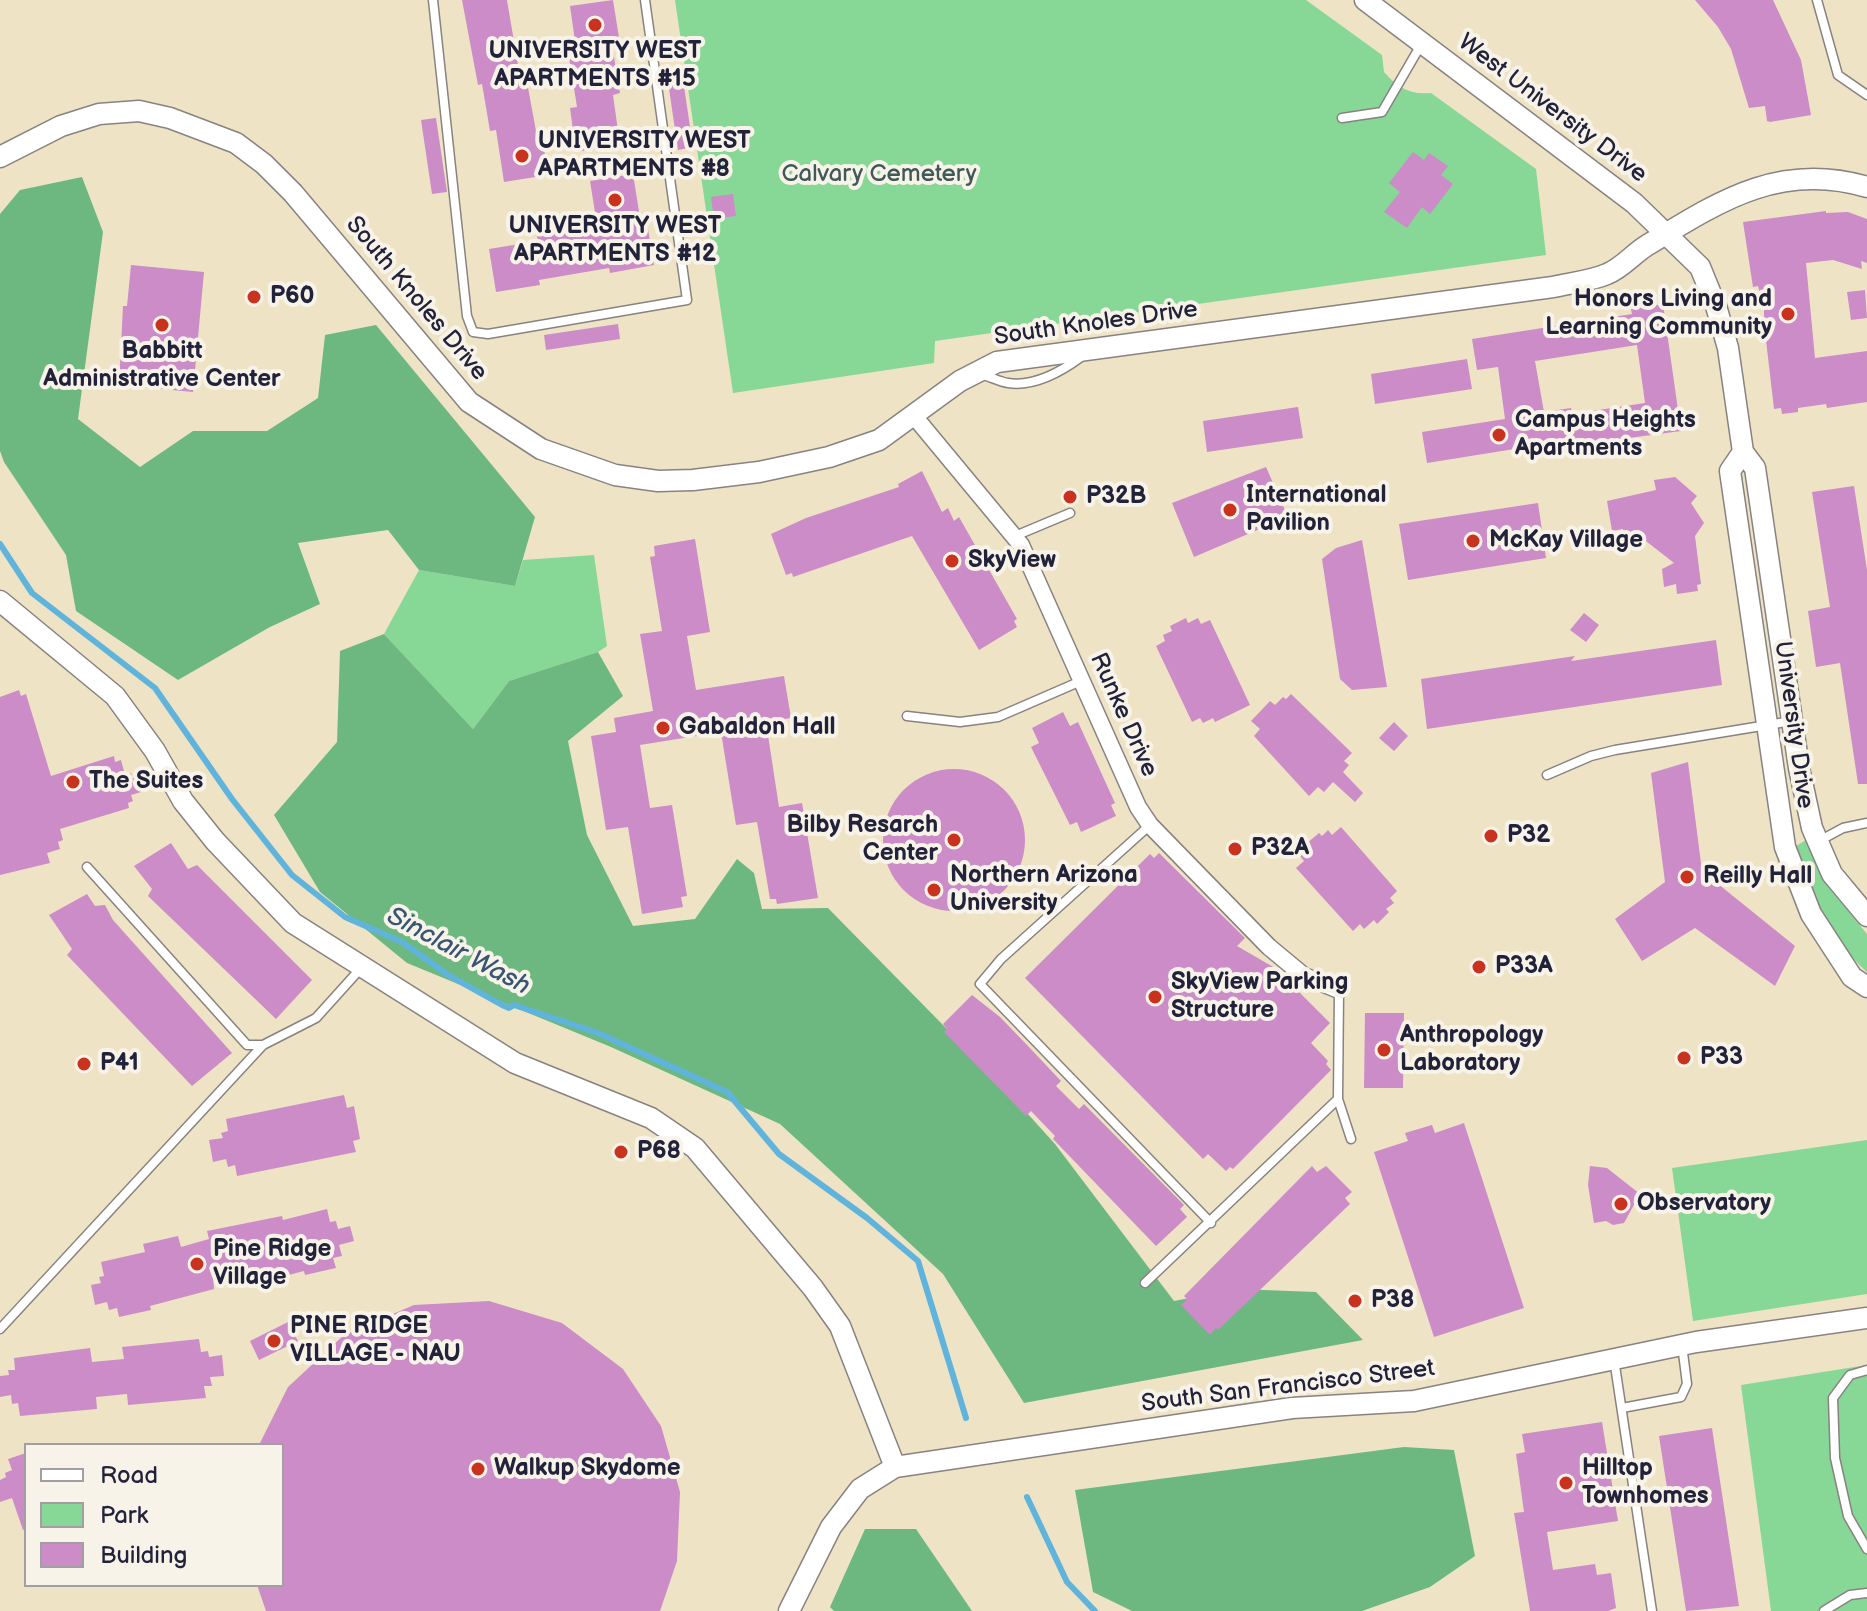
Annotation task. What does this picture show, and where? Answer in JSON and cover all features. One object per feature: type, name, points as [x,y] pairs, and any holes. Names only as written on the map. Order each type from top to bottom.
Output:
[{"type":"street","name":"West University Drive","points":[[1365,0],[1634,203],[1667,234]]},
{"type":"street","name":"South Knoles Drive","points":[[0,157],[61,126],[99,114],[139,111],[170,118],[236,143],[264,164],[293,193],[469,402],[541,449],[615,475],[658,481],[759,472],[829,457],[879,440],[975,372],[1010,359],[1553,287],[1605,275],[1688,218],[1756,187],[1796,179],[1843,180],[1867,187]]},
{"type":"street","name":"University Drive","points":[[1667,234],[1700,267],[1728,348],[1743,452],[1755,468],[1799,768],[1812,828],[1832,874],[1867,916]]},
{"type":"street","name":"Runke Drive","points":[[914,416],[1021,545],[1138,807],[1150,825],[1269,947],[1304,976],[1339,990]]},
{"type":"street","name":"University Drive","points":[[1743,452],[1730,471],[1785,847],[1811,914],[1852,977],[1867,987]]},
{"type":"street","points":[[0,601],[115,696],[155,751],[183,801],[215,841],[293,923],[515,1063],[651,1118],[695,1148],[830,1310],[847,1341],[895,1467]]},
{"type":"street","name":"South San Francisco Street","points":[[789,1611],[831,1527],[860,1489],[895,1467],[1292,1408],[1414,1401],[1682,1344],[1867,1318]]},
{"type":"lane","points":[[433,0],[467,316],[473,332],[488,334],[687,300],[645,0]]},
{"type":"lane","points":[[1817,0],[1838,75],[1867,95]]},
{"type":"lane","points":[[1342,118],[1382,112],[1422,43]]},
{"type":"lane","points":[[1014,537],[1070,513]]},
{"type":"lane","points":[[907,716],[960,722],[998,717],[1081,681]]},
{"type":"lane","points":[[1547,775],[1591,756],[1615,750],[1792,721]]},
{"type":"lane","points":[[1818,841],[1843,828],[1867,823]]},
{"type":"lane","points":[[1150,825],[1001,959],[980,984],[1211,1223]]},
{"type":"lane","points":[[87,867],[247,1045],[263,1045]]},
{"type":"lane","points":[[0,1329],[263,1045],[316,1018],[362,967]]},
{"type":"lane","points":[[1339,990],[1338,1099],[1351,1139]]},
{"type":"lane","points":[[1145,1283],[1338,1099]]},
{"type":"lane","points":[[1622,1408],[1681,1397],[1687,1384],[1682,1344]]},
{"type":"lane","points":[[1614,1358],[1652,1611]]},
{"type":"lane","points":[[1867,1370],[1850,1375],[1833,1398],[1838,1472],[1848,1516],[1867,1549]]},
{"type":"lane","points":[[1824,1611],[1850,1595],[1867,1593]]},
{"type":"green space","name":"Calvary Cemetery","points":[[675,0],[1306,0],[1382,55],[1384,72],[1399,86],[1417,93],[1431,93],[1536,169],[1546,255],[935,341],[934,363],[733,393]]},
{"type":"green space","points":[[82,177],[103,232],[78,419],[140,467],[193,431],[267,431],[318,398],[325,335],[376,325],[535,517],[515,586],[419,570],[388,530],[298,543],[320,604],[270,627],[178,680],[76,611],[66,555],[4,462],[0,451],[0,214],[20,190]]},
{"type":"green space","points":[[594,555],[607,646],[598,652],[509,681],[473,729],[384,634],[419,570],[515,586],[523,560]]},
{"type":"green space","points":[[384,634],[473,729],[509,681],[598,652],[623,696],[568,741],[587,835],[633,926],[695,919],[737,859],[754,873],[762,909],[828,908],[999,1082],[1055,1144],[1174,1301],[1237,1289],[1316,1292],[1363,1340],[1024,1403],[943,1274],[780,1124],[611,1047],[407,963],[320,892],[274,815],[337,742],[340,651]]},
{"type":"green space","points":[[1806,840],[1823,880],[1867,934],[1867,972],[1842,945],[1815,897],[1796,846]]},
{"type":"green space","points":[[1867,1140],[1867,1294],[1693,1321],[1672,1168]]},
{"type":"green space","points":[[1867,1365],[1867,1611],[1771,1611],[1741,1385]]},
{"type":"green space","points":[[1404,1447],[1454,1450],[1475,1556],[1430,1587],[1362,1611],[1132,1611],[1093,1592],[1075,1490]]},
{"type":"green space","points":[[865,1529],[916,1529],[972,1611],[834,1611],[830,1607]]},
{"type":"building","points":[[462,0],[507,0],[521,83],[527,82],[536,131],[541,130],[548,175],[504,182],[496,130],[490,131]]},
{"type":"building","points":[[613,0],[620,44],[612,45],[620,93],[613,95],[620,145],[576,152],[570,108],[577,107],[569,57],[577,55],[570,6]]},
{"type":"building","points":[[1695,0],[1773,0],[1801,60],[1811,115],[1770,122],[1767,121],[1765,106],[1749,108],[1731,49],[1718,27]]},
{"type":"building","points":[[682,73],[693,147],[678,150],[667,75]]},
{"type":"building","points":[[436,118],[447,192],[432,194],[421,120]]},
{"type":"building","points":[[1413,152],[1424,160],[1429,153],[1448,166],[1441,175],[1453,184],[1430,214],[1422,207],[1407,228],[1384,212],[1400,192],[1389,183]]},
{"type":"building","points":[[633,174],[641,224],[647,223],[654,265],[610,273],[609,268],[539,280],[540,285],[496,292],[489,249],[538,241],[537,236],[597,225],[590,181]]},
{"type":"building","points":[[733,194],[736,216],[714,219],[711,197]]},
{"type":"building","name":"Honors Living and Learning Community","points":[[1826,211],[1848,212],[1867,219],[1867,263],[1861,261],[1862,269],[1833,260],[1806,263],[1815,358],[1867,351],[1867,402],[1827,408],[1826,404],[1782,414],[1781,408],[1774,409],[1764,307],[1758,286],[1753,287],[1743,222]]},
{"type":"building","name":"Babbitt Administrative Center","points":[[131,265],[204,272],[193,392],[119,385],[123,306],[127,306]]},
{"type":"building","points":[[1865,290],[1867,318],[1851,320],[1847,292]]},
{"type":"building","points":[[1663,304],[1681,431],[1584,444],[1583,438],[1427,463],[1422,432],[1505,419],[1498,367],[1477,370],[1472,339],[1632,314],[1631,309]],"holes":[[[1637,345],[1645,403],[1572,414],[1571,408],[1544,412],[1535,361]]]},
{"type":"building","points":[[618,324],[620,339],[546,350],[544,335]]},
{"type":"building","name":"Campus Heights Apartments","points":[[1467,359],[1472,389],[1375,404],[1371,374]]},
{"type":"building","points":[[1298,407],[1303,438],[1207,452],[1203,421]]},
{"type":"building","name":"International Pavilion","points":[[1266,467],[1288,517],[1194,557],[1172,503]]},
{"type":"building","name":"SkyView","points":[[922,471],[942,512],[948,508],[954,521],[959,517],[1017,619],[1014,621],[1017,627],[979,650],[912,536],[793,577],[792,573],[786,575],[771,534],[806,518],[899,487],[898,484]]},
{"type":"building","name":"McKay Village","points":[[1675,477],[1697,496],[1691,503],[1704,523],[1695,536],[1701,584],[1697,585],[1698,591],[1677,594],[1676,584],[1664,587],[1662,569],[1674,563],[1637,534],[1624,537],[1623,529],[1612,531],[1607,501],[1656,490],[1654,480]]},
{"type":"building","points":[[1854,486],[1867,570],[1867,784],[1858,784],[1840,663],[1816,667],[1808,611],[1830,607],[1812,492]]},
{"type":"building","name":"McKay Village","points":[[1538,503],[1546,558],[1408,580],[1399,524]]},
{"type":"building","name":"Gabaldon Hall","points":[[695,539],[710,632],[687,636],[696,690],[784,676],[791,718],[766,722],[779,807],[802,803],[818,898],[777,904],[776,899],[770,899],[757,822],[736,825],[721,732],[640,745],[650,808],[672,805],[687,896],[681,897],[683,907],[642,914],[628,827],[606,830],[591,736],[616,732],[614,718],[653,711],[640,634],[662,631],[650,557],[655,556],[654,546]]},
{"type":"building","points":[[1362,540],[1387,687],[1352,690],[1340,679],[1322,559],[1336,548]]},
{"type":"building","points":[[1584,613],[1599,625],[1586,642],[1570,630]]},
{"type":"building","points":[[1186,618],[1188,623],[1198,618],[1201,624],[1210,620],[1250,705],[1215,722],[1213,718],[1203,723],[1200,718],[1192,722],[1156,646],[1165,641],[1163,635],[1172,631],[1170,626]]},
{"type":"building","points":[[1716,640],[1722,685],[1427,729],[1421,679],[1575,656],[1571,661]]},
{"type":"building","name":"The Suites","points":[[19,690],[21,696],[26,694],[51,776],[114,756],[115,762],[121,760],[125,775],[131,773],[132,778],[143,775],[148,790],[131,795],[133,801],[128,803],[129,808],[60,829],[63,840],[58,842],[60,849],[47,853],[50,863],[0,875],[0,697]]},
{"type":"building","points":[[1291,694],[1352,753],[1344,761],[1349,765],[1343,772],[1363,793],[1355,802],[1333,782],[1324,792],[1318,787],[1309,796],[1254,736],[1260,729],[1251,721],[1270,701],[1275,705]]},
{"type":"building","points":[[1063,712],[1070,726],[1078,722],[1115,803],[1111,805],[1116,816],[1081,832],[1077,822],[1070,825],[1031,747],[1039,743],[1032,728]]},
{"type":"building","points":[[1394,722],[1408,736],[1394,751],[1379,738]]},
{"type":"building","name":"Reilly Hall","points":[[1688,762],[1702,871],[1795,946],[1775,986],[1695,928],[1642,961],[1615,919],[1665,882],[1651,773]]},
{"type":"building","name":"Bilby Resarch Center","points":[[954,769],[981,775],[1004,790],[1019,813],[1025,840],[1019,867],[1004,890],[981,905],[954,911],[927,905],[904,890],[889,867],[883,840],[889,813],[904,790],[927,775]]},
{"type":"building","points":[[1341,827],[1397,891],[1390,898],[1394,903],[1386,909],[1389,912],[1377,924],[1374,920],[1364,929],[1360,924],[1353,931],[1296,868],[1304,861],[1300,856],[1309,848],[1306,844],[1319,833],[1322,836],[1328,830],[1332,835]]},
{"type":"building","name":"The Suites","points":[[171,843],[188,869],[197,865],[312,980],[276,1019],[148,896],[152,889],[134,866]]},
{"type":"building","name":"SkyView Parking Structure","points":[[1159,853],[1245,938],[1237,946],[1275,968],[1330,1023],[1311,1043],[1328,1061],[1326,1064],[1331,1070],[1233,1169],[1230,1167],[1226,1171],[1208,1154],[1203,1159],[1025,978],[1150,854],[1154,858]]},
{"type":"building","points":[[87,894],[95,906],[105,905],[113,920],[232,1053],[192,1086],[67,955],[72,949],[49,915]]},
{"type":"building","points":[[972,995],[1000,1017],[1061,1081],[1056,1086],[1079,1109],[1084,1104],[1184,1205],[1180,1209],[1187,1217],[1156,1246],[1053,1139],[1055,1136],[1031,1111],[1026,1116],[944,1032],[947,1029],[943,1024]]},
{"type":"building","name":"Anthropology Laboratory","points":[[1365,1013],[1404,1013],[1403,1088],[1364,1088]]},
{"type":"building","name":"Pine Ridge Village","points":[[344,1095],[347,1108],[354,1106],[360,1139],[353,1141],[356,1152],[237,1176],[235,1165],[228,1167],[226,1159],[213,1162],[209,1140],[223,1138],[221,1133],[228,1131],[226,1119]]},
{"type":"building","points":[[1464,1123],[1524,1308],[1434,1337],[1374,1152],[1408,1141],[1405,1133],[1432,1125],[1435,1133]]},
{"type":"building","points":[[1312,1166],[1317,1172],[1326,1166],[1352,1192],[1345,1198],[1350,1204],[1210,1335],[1181,1305],[1187,1299],[1184,1296]]},
{"type":"building","points":[[1590,1166],[1607,1168],[1640,1194],[1624,1223],[1594,1223],[1588,1185]]},
{"type":"building","name":"Pine Ridge Village","points":[[327,1209],[330,1222],[336,1221],[338,1229],[350,1226],[354,1241],[339,1245],[342,1256],[333,1258],[336,1268],[223,1286],[212,1264],[214,1289],[119,1317],[117,1308],[109,1310],[107,1302],[95,1305],[91,1285],[101,1283],[99,1277],[104,1276],[101,1262],[145,1252],[143,1244],[178,1236],[181,1247],[209,1239],[207,1231],[282,1216],[283,1220]]},
{"type":"building","name":"Walkup Skydome","points":[[489,1301],[562,1323],[623,1369],[661,1426],[680,1492],[677,1561],[660,1611],[266,1611],[258,1587],[284,1587],[284,1443],[260,1443],[288,1387],[344,1335],[414,1305]]},
{"type":"building","name":"PINE RIDGE VILLAGE - NAU","points":[[288,1322],[298,1341],[259,1360],[250,1341]]},
{"type":"building","name":"Pine Ridge Village","points":[[199,1339],[201,1352],[208,1351],[209,1357],[222,1355],[224,1376],[210,1377],[212,1386],[204,1386],[206,1398],[128,1405],[127,1394],[96,1397],[97,1409],[20,1416],[18,1403],[12,1404],[11,1395],[0,1397],[0,1376],[9,1375],[8,1370],[15,1370],[14,1358],[90,1348],[92,1362],[124,1359],[122,1347]]},
{"type":"building","name":"Hilltop Townhomes","points":[[1602,1422],[1618,1521],[1547,1532],[1553,1570],[1595,1564],[1597,1575],[1611,1573],[1616,1608],[1608,1611],[1530,1611],[1514,1513],[1524,1512],[1516,1454],[1525,1452],[1522,1434]]},
{"type":"building","name":"Hilltop Townhomes","points":[[1712,1428],[1739,1606],[1686,1611],[1659,1436]]},
{"type":"building","points":[[24,1454],[23,1530],[12,1498],[0,1502],[0,1480],[12,1470],[8,1459]]},
{"type":"waterway","name":"Sinclair Wash","points":[[0,544],[32,593],[155,688],[232,799],[292,875],[345,917],[402,942],[448,975],[502,1005],[509,1008],[514,1005],[598,1033],[727,1092],[779,1154],[867,1218],[918,1261],[966,1418]]},
{"type":"waterway","name":"Sinclair Wash","points":[[1027,1497],[1067,1582],[1095,1611]]},
{"type":"place","name":"UNIVERSITY WEST APARTMENTS #15","points":[[595,25]]},
{"type":"place","name":"UNIVERSITY WEST APARTMENTS #8","points":[[522,156]]},
{"type":"place","name":"UNIVERSITY WEST APARTMENTS #12","points":[[615,200]]},
{"type":"place","name":"P60","points":[[254,297]]},
{"type":"place","name":"Honors Living and Learning Community","points":[[1788,314]]},
{"type":"place","name":"Babbitt Administrative Center","points":[[162,325]]},
{"type":"place","name":"Campus Heights Apartments","points":[[1499,435]]},
{"type":"place","name":"P32B","points":[[1070,497]]},
{"type":"place","name":"International Pavilion","points":[[1230,510]]},
{"type":"place","name":"McKay Village","points":[[1473,541]]},
{"type":"place","name":"SkyView","points":[[952,561]]},
{"type":"place","name":"Gabaldon Hall","points":[[663,728]]},
{"type":"place","name":"The Suites","points":[[73,782]]},
{"type":"place","name":"P32","points":[[1491,836]]},
{"type":"place","name":"Bilby Resarch Center","points":[[954,840]]},
{"type":"place","name":"P32A","points":[[1235,849]]},
{"type":"place","name":"Reilly Hall","points":[[1687,877]]},
{"type":"place","name":"Northern Arizona University","points":[[934,890]]},
{"type":"place","name":"P33A","points":[[1479,967]]},
{"type":"place","name":"SkyView Parking Structure","points":[[1155,997]]},
{"type":"place","name":"Anthropology Laboratory","points":[[1384,1050]]},
{"type":"place","name":"P33","points":[[1684,1058]]},
{"type":"place","name":"P41","points":[[84,1064]]},
{"type":"place","name":"P68","points":[[621,1152]]},
{"type":"place","name":"Observatory","points":[[1621,1204]]},
{"type":"place","name":"Pine Ridge Village","points":[[197,1264]]},
{"type":"place","name":"P38","points":[[1355,1301]]},
{"type":"place","name":"PINE RIDGE VILLAGE - NAU","points":[[274,1341]]},
{"type":"place","name":"Walkup Skydome","points":[[478,1469]]},
{"type":"place","name":"Hilltop Townhomes","points":[[1566,1483]]}]
